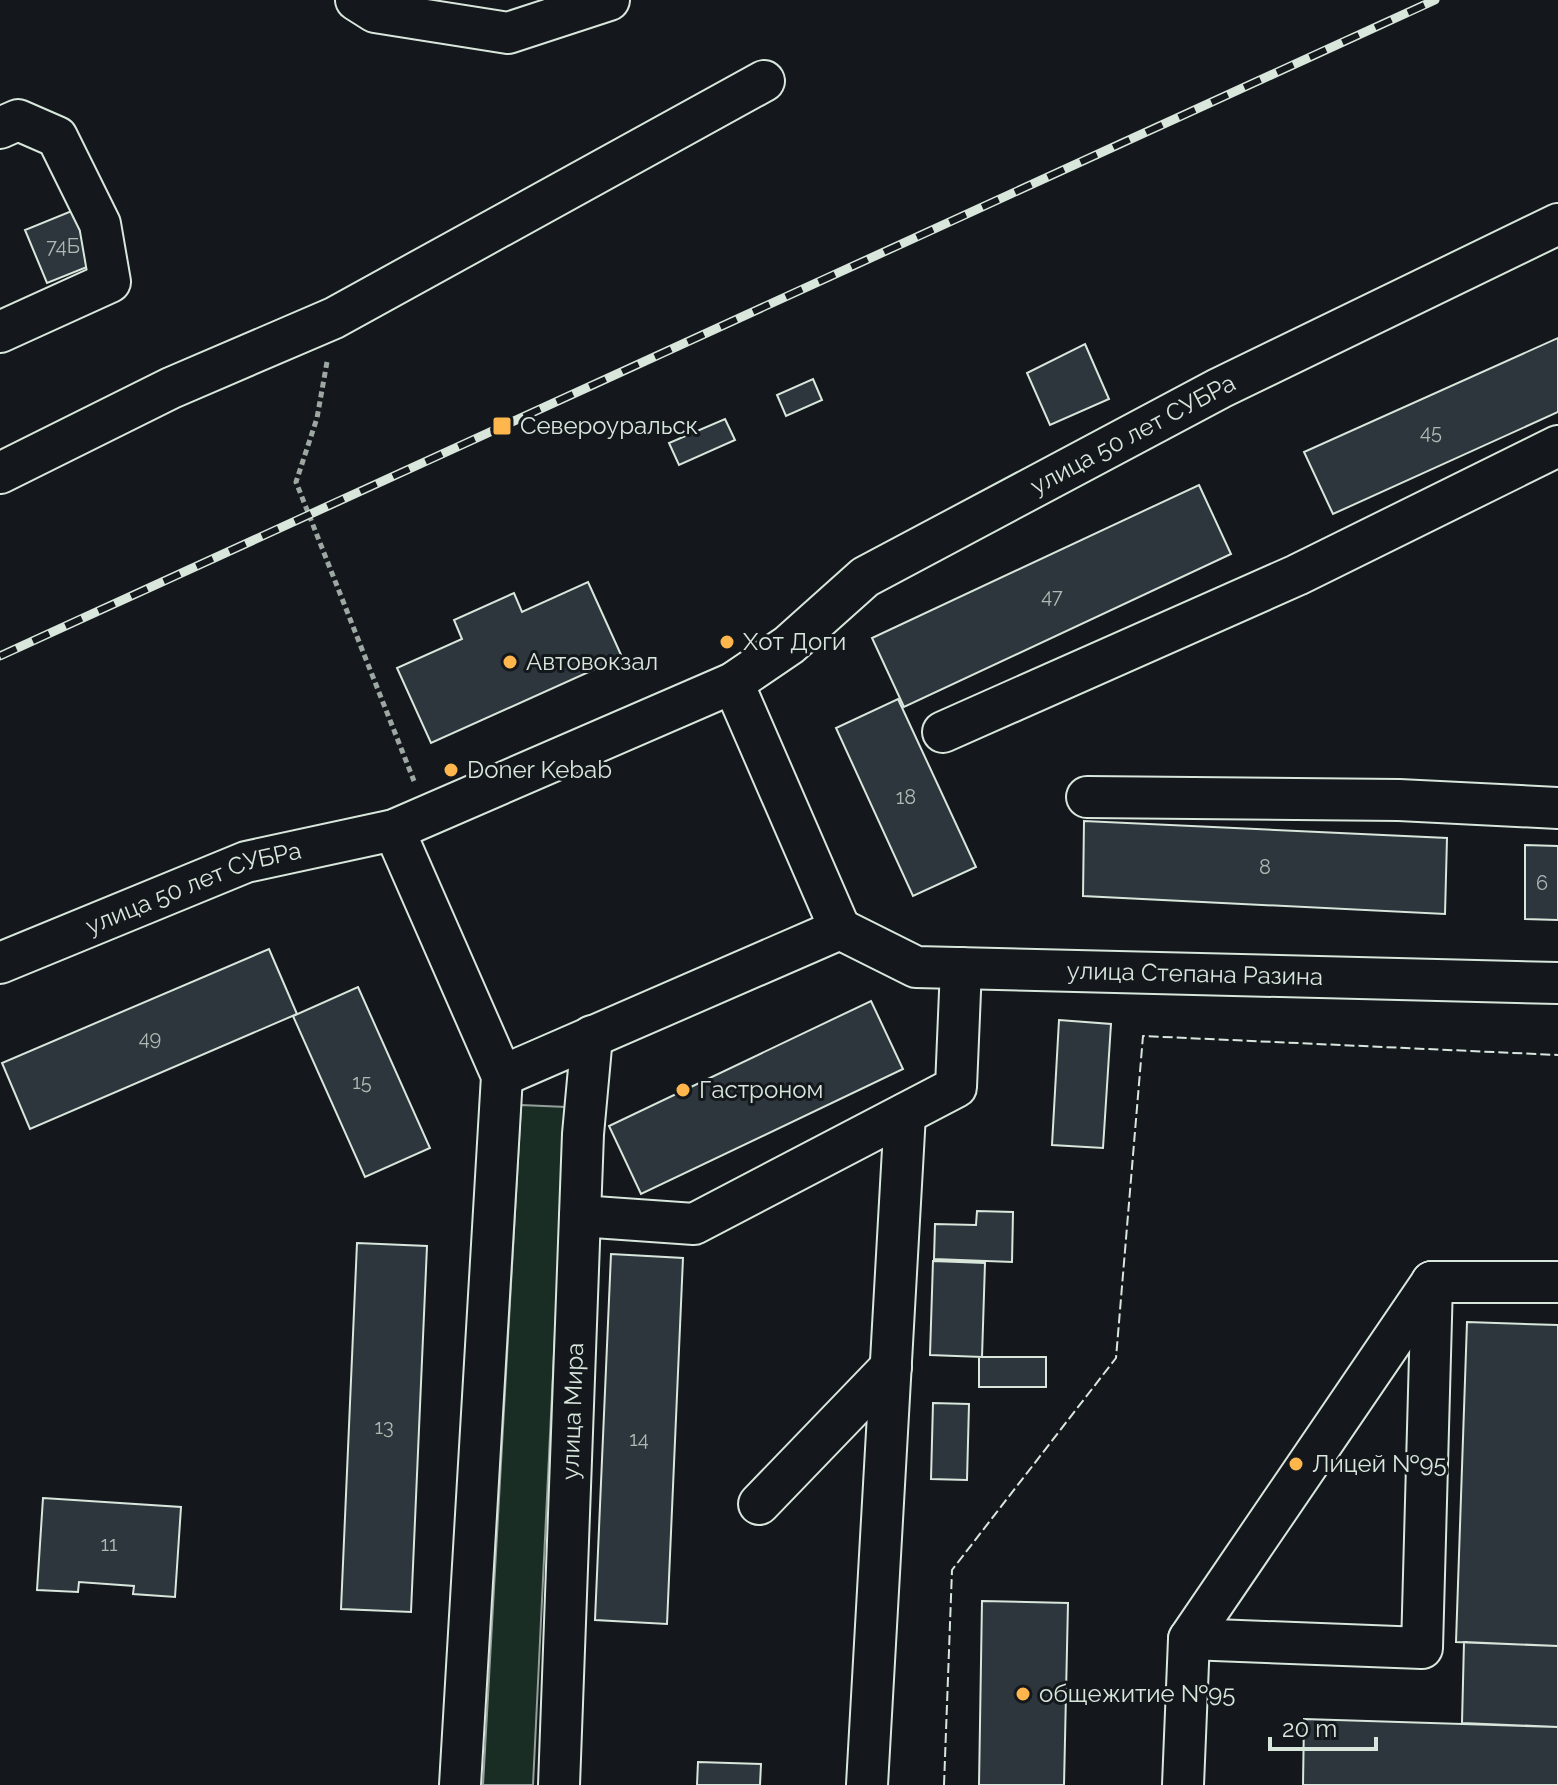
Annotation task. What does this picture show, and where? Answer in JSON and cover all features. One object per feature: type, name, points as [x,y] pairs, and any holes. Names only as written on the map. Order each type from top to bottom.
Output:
[{"type":"street","points":[[356,0],[375,12],[508,33],[609,0]]},
{"type":"street","points":[[0,473],[171,388],[334,318],[764,81]]},
{"type":"street","points":[[0,128],[18,120],[57,137],[100,224],[110,282],[0,332]]},
{"type":"street","name":"улица 50 лет СУБРа","points":[[0,963],[246,862],[411,823],[733,683],[789,645],[865,577],[1220,388],[1558,224]]},
{"type":"street","points":[[943,732],[1297,575],[1558,446]]},
{"type":"street","points":[[502,1076],[840,929],[733,683]]},
{"type":"street","points":[[1087,797],[1399,800],[1558,808]]},
{"type":"street","points":[[411,823],[502,1076],[460,1785]]},
{"type":"street","name":"улица Степана Разина","points":[[840,929],[916,967],[1558,983]]},
{"type":"street","points":[[580,1216],[694,1224],[956,1087],[961,968]]},
{"type":"street","name":"улица Мира","points":[[559,1785],[583,1134],[592,1036]]},
{"type":"street","points":[[867,1785],[905,1114]]},
{"type":"street","points":[[1432,1282],[1558,1282]]},
{"type":"street","points":[[1183,1785],[1189,1639],[1432,1282]]},
{"type":"street","points":[[1189,1639],[1422,1648],[1432,1282]]},
{"type":"street","points":[[759,1504],[891,1367]]},
{"type":"path","points":[[334,318],[317,418],[296,482],[411,823]]},
{"type":"green space","points":[[521,1105],[566,1107],[533,1785],[483,1785]]},
{"type":"building","points":[[79,208],[102,261],[47,283],[25,230]]},
{"type":"building","points":[[1558,338],[1558,412],[1333,514],[1304,452]]},
{"type":"building","points":[[1085,344],[1109,399],[1050,425],[1027,373]]},
{"type":"building","points":[[813,379],[822,400],[786,416],[777,395]]},
{"type":"building","points":[[725,419],[735,440],[679,465],[669,443]]},
{"type":"building","points":[[1199,485],[1231,554],[904,707],[872,638]]},
{"type":"building","name":"Автовокзал","points":[[588,582],[622,657],[431,743],[397,668],[462,639],[454,620],[514,593],[522,612]]},
{"type":"building","points":[[898,699],[976,867],[913,896],[836,728]]},
{"type":"building","points":[[1084,821],[1447,838],[1445,914],[1083,896]]},
{"type":"building","points":[[1525,845],[1558,846],[1558,920],[1525,919]]},
{"type":"building","points":[[269,949],[297,1014],[30,1129],[2,1063]]},
{"type":"building","points":[[358,987],[430,1148],[365,1177],[293,1016]]},
{"type":"building","points":[[871,1001],[903,1069],[641,1194],[609,1126]]},
{"type":"building","points":[[1059,1020],[1111,1024],[1103,1148],[1052,1145]]},
{"type":"building","points":[[977,1211],[1013,1212],[1012,1262],[934,1259],[935,1224],[976,1225]]},
{"type":"building","points":[[357,1243],[427,1246],[411,1612],[341,1609]]},
{"type":"building","points":[[611,1254],[683,1258],[667,1624],[595,1620]]},
{"type":"building","points":[[933,1261],[985,1263],[982,1357],[930,1355]]},
{"type":"building","points":[[1467,1322],[1558,1325],[1558,1646],[1456,1642]]},
{"type":"building","points":[[979,1357],[1046,1357],[1046,1387],[979,1387]]},
{"type":"building","points":[[933,1403],[969,1404],[967,1480],[931,1479]]},
{"type":"building","points":[[43,1498],[181,1507],[175,1597],[133,1594],[134,1586],[79,1582],[78,1592],[37,1590]]},
{"type":"building","name":"общежитие №95","points":[[982,1601],[1068,1603],[1064,1785],[979,1785]]},
{"type":"building","points":[[1464,1642],[1558,1646],[1558,1727],[1462,1723]]},
{"type":"building","points":[[1304,1719],[1558,1727],[1558,1785],[1303,1785]]},
{"type":"building","points":[[698,1762],[761,1764],[760,1785],[697,1785]]},
{"type":"railway","points":[[0,656],[1435,0]]},
{"type":"fence","points":[[944,1785],[952,1570],[1116,1358],[1143,1036],[1558,1055]]},
{"type":"place","name":"Североуральск","points":[[502,426]]},
{"type":"place","name":"Хот Доги","points":[[727,642]]},
{"type":"place","name":"Автовокзал","points":[[510,662]]},
{"type":"place","name":"Doner Kebab","points":[[451,770]]},
{"type":"place","name":"Гастроном","points":[[683,1090]]},
{"type":"place","name":"Лицей №95","points":[[1296,1464]]},
{"type":"place","name":"общежитие №95","points":[[1023,1694]]}]
